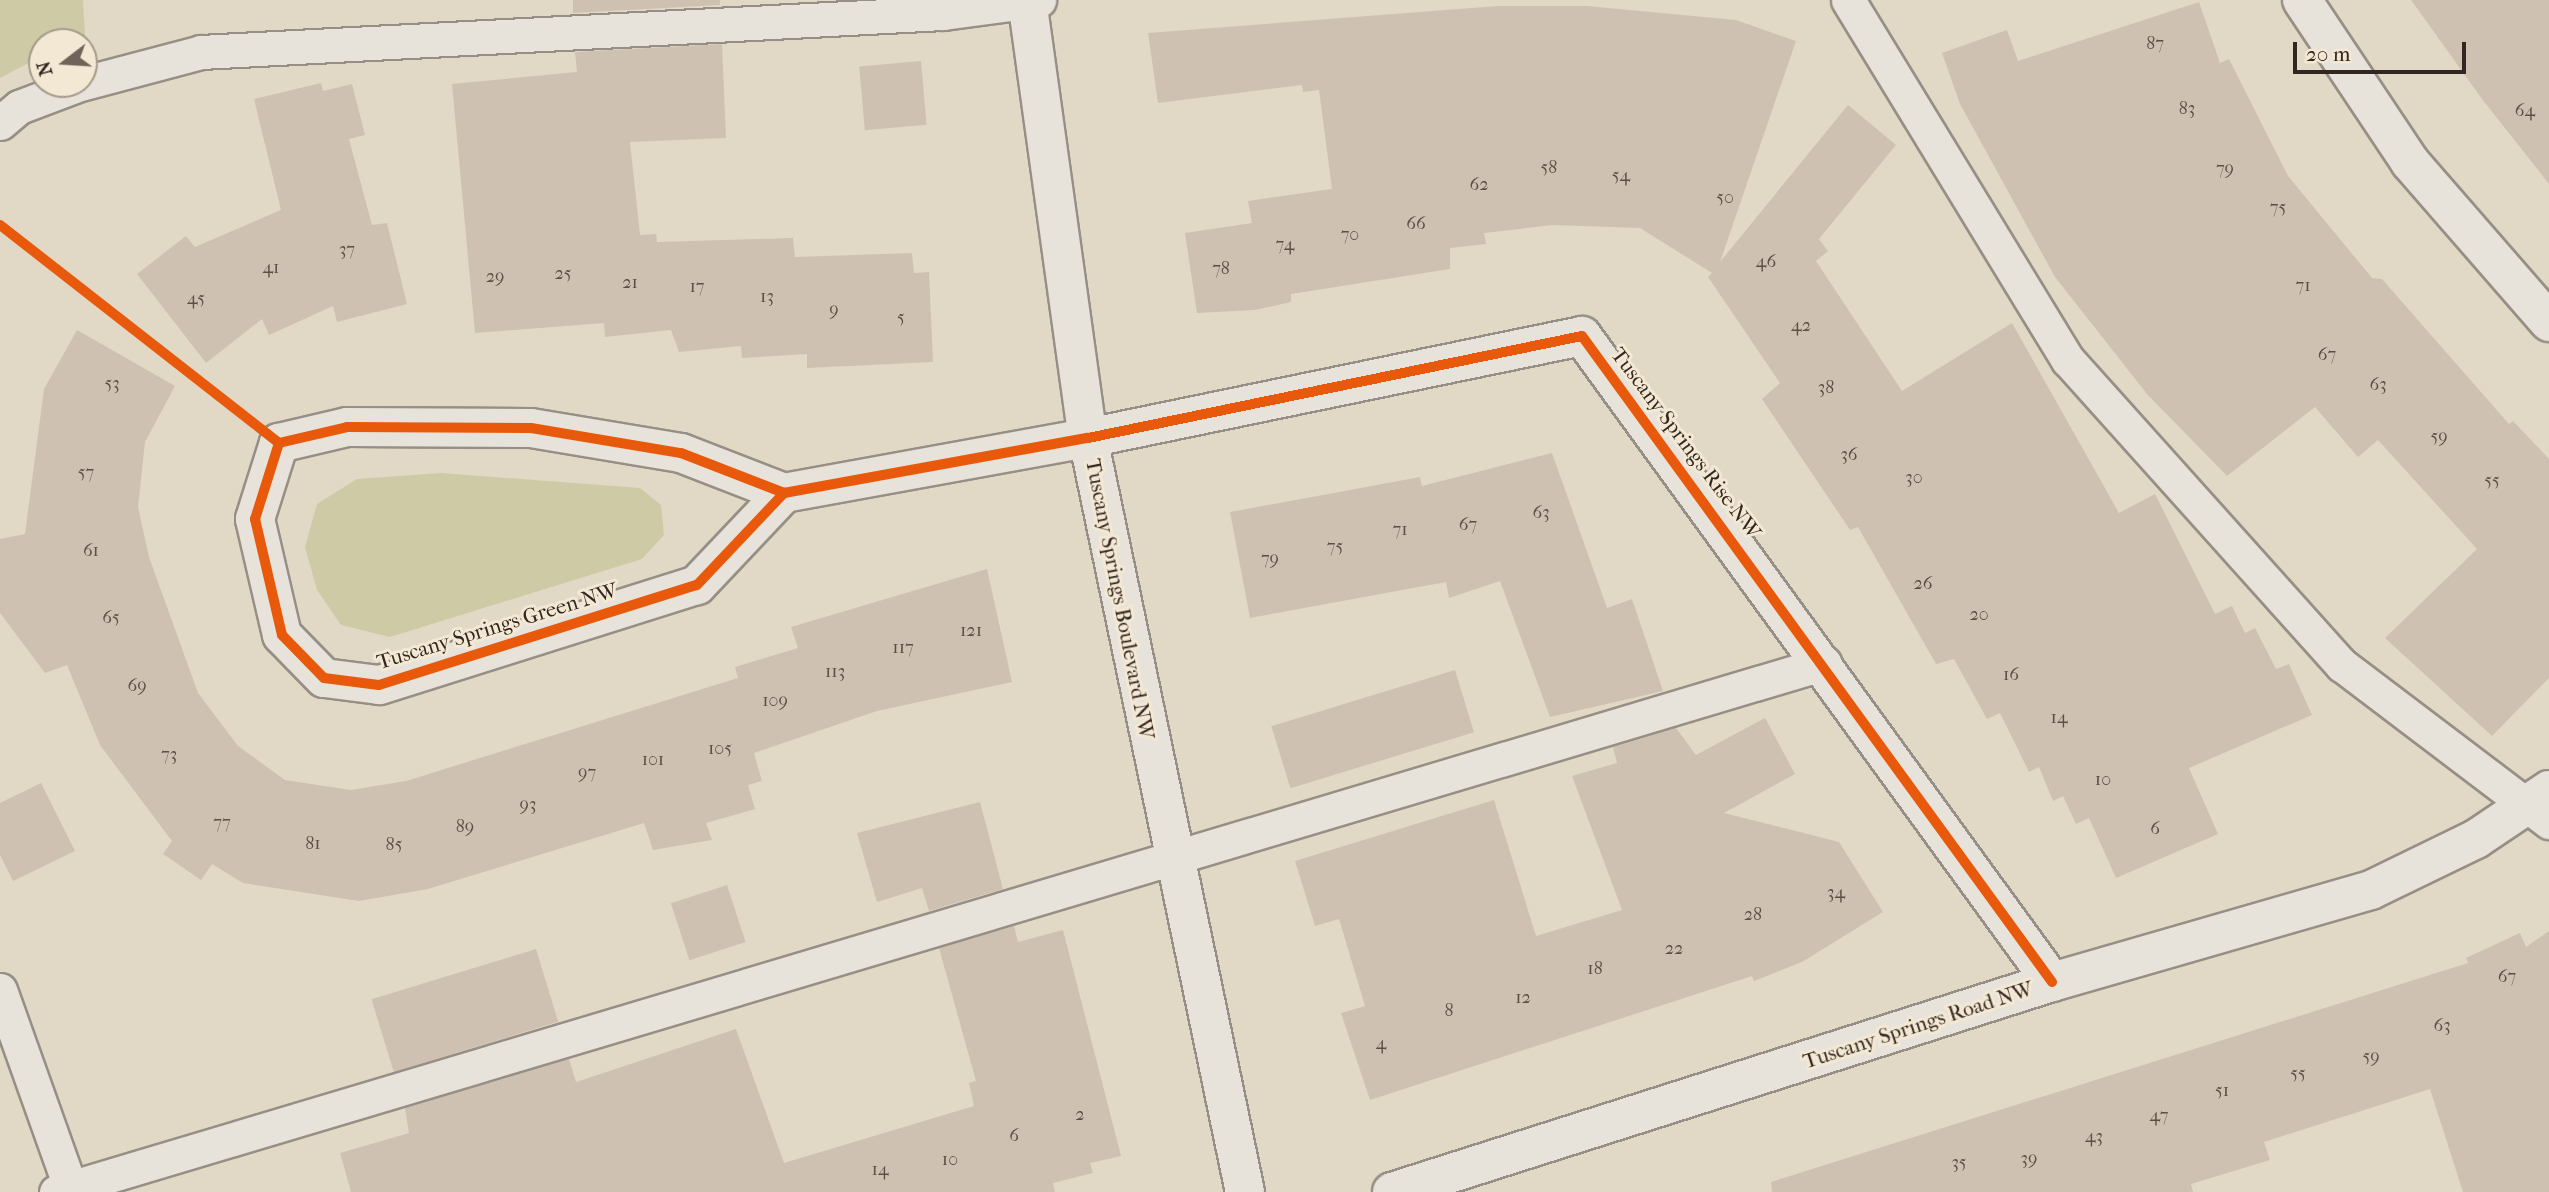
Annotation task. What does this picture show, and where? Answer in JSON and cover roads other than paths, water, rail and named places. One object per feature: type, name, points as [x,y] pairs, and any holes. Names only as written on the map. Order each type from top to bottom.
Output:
[{"type":"street","points":[[2302,0],[2410,162],[2549,322]]},
{"type":"street","name":"Tuscany Springs Boulevard NW","points":[[1031,1],[1088,438],[1173,861],[1245,1192]]},
{"type":"street","name":"Tuscany Springs Rise NW","points":[[1088,438],[1583,336],[1825,663],[2052,982]]},
{"type":"street","name":"Tuscany Springs Green NW","points":[[347,428],[531,428],[681,453],[784,493],[697,585],[379,685],[324,678],[282,635],[255,519],[279,443],[347,428]]},
{"type":"street","points":[[784,493],[1088,438]]},
{"type":"street","name":"Tuscany Springs Road NW","points":[[1392,1192],[2052,982],[2371,890],[2541,807]]},
{"type":"lane","points":[[1848,0],[2068,360],[2342,665],[2541,807]]},
{"type":"lane","points":[[98,79],[201,52],[943,13],[1031,1]]},
{"type":"lane","points":[[0,123],[19,107],[43,98]]},
{"type":"lane","points":[[0,990],[63,1190],[1173,861],[1825,663]]}]
